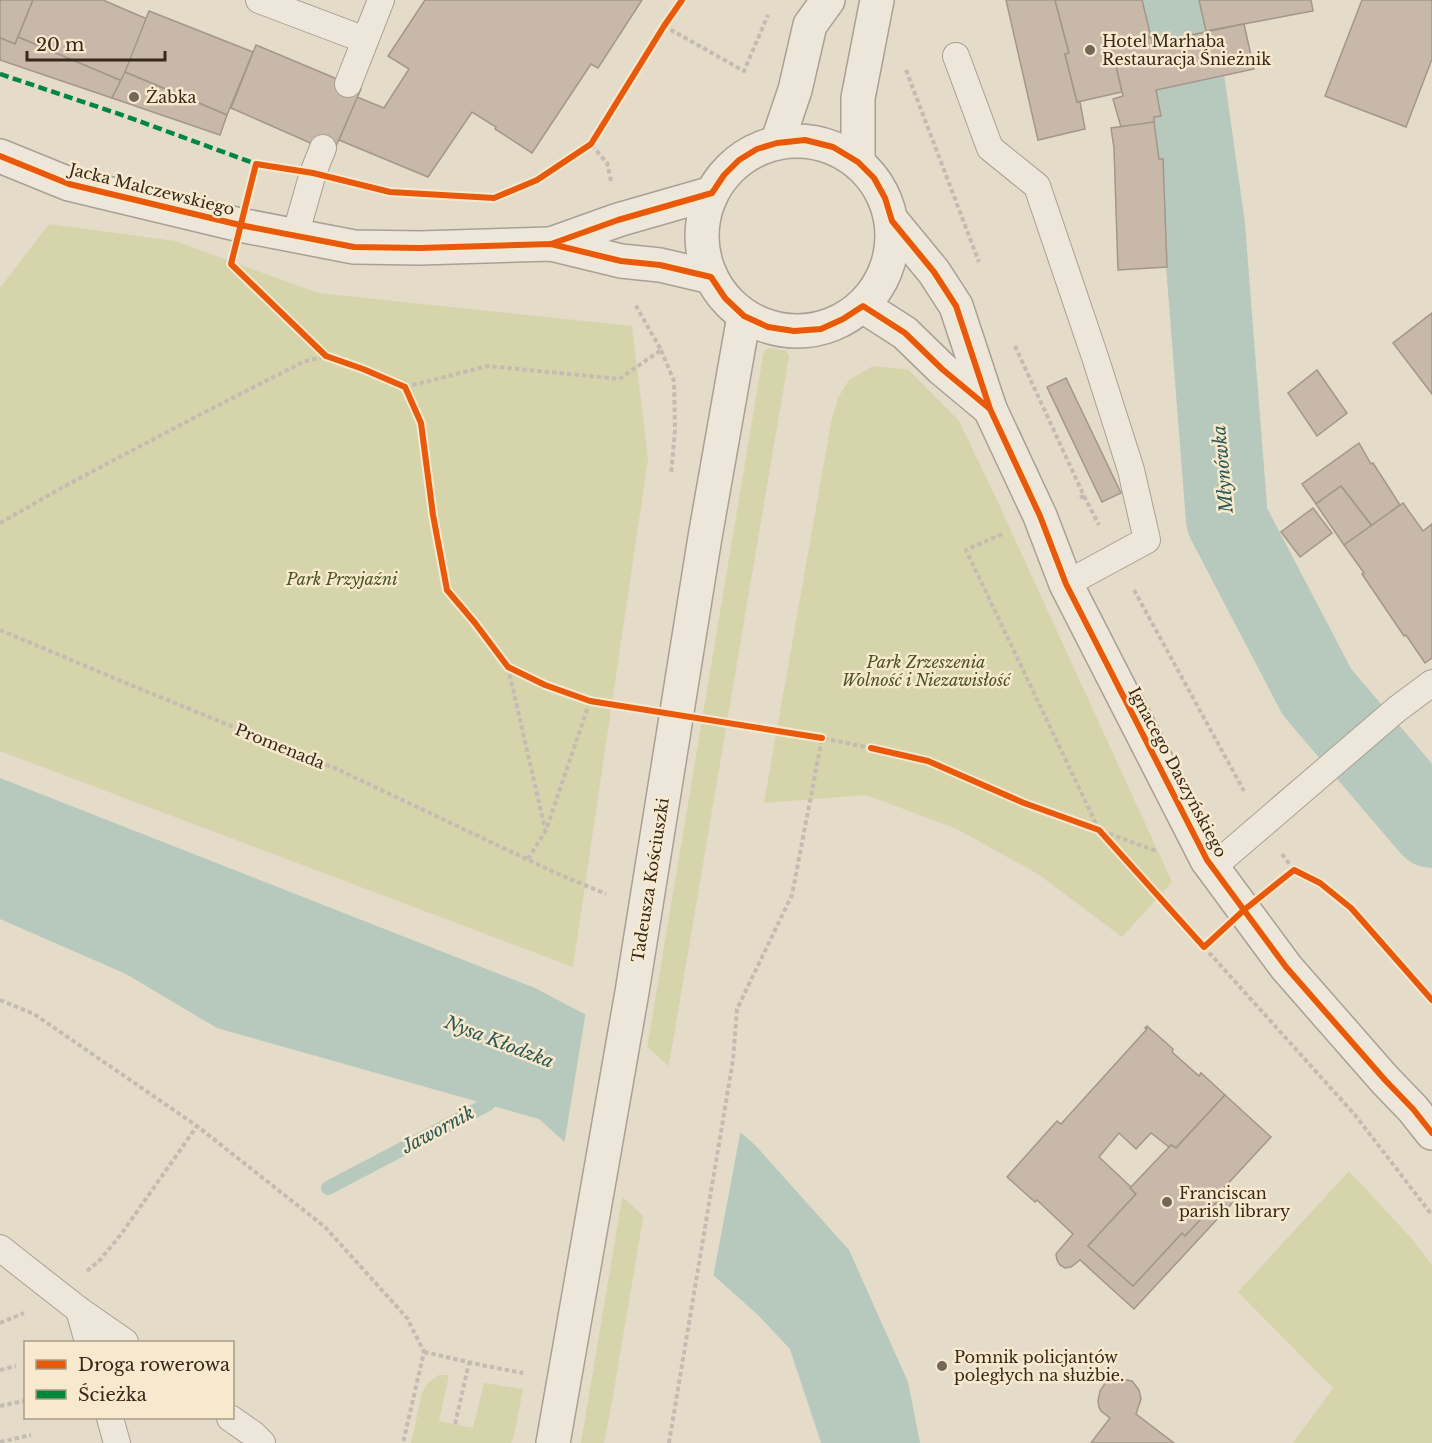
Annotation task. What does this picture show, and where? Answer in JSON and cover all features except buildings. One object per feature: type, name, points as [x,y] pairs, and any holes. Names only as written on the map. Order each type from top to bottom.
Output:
[{"type":"street","points":[[777,143],[795,90],[810,25],[828,0]]},
{"type":"street","points":[[858,162],[858,98],[877,0]]},
{"type":"street","points":[[806,140],[833,147],[858,162],[874,178],[885,198],[892,221],[892,252],[881,281],[863,306],[843,320],[820,329],[794,331],[768,327],[744,316],[725,298],[711,277],[703,249],[703,220],[712,193],[724,175],[739,160],[757,149],[777,143],[806,140]]},
{"type":"street","name":"Jacka Malczewskiego","points":[[0,156],[69,184],[240,225],[354,248],[551,244],[621,261],[660,265],[711,277]]},
{"type":"street","name":"Jacka Malczewskiego","points":[[551,244],[618,220],[712,193]]},
{"type":"street","name":"Ignacego Daszyńskiego","points":[[892,221],[934,272],[956,306],[990,408],[1040,516],[1066,584],[1207,860],[1286,967],[1422,1121]]},
{"type":"street","name":"Ignacego Daszyńskiego","points":[[863,306],[905,333],[942,369],[990,408]]},
{"type":"street","name":"Tadeusza Kościuszki","points":[[553,1443],[632,992],[705,537],[744,316]]},
{"type":"lane","points":[[259,0],[365,40]]},
{"type":"lane","points":[[348,84],[381,0]]},
{"type":"lane","points":[[956,57],[990,148],[1038,186],[1131,470],[1147,540],[1066,584]]},
{"type":"lane","points":[[295,236],[313,173],[323,148]]},
{"type":"lane","points":[[1213,867],[1397,709],[1432,683]]},
{"type":"lane","points":[[0,1248],[79,1310],[124,1341]]},
{"type":"lane","points":[[79,1310],[88,1341]]},
{"type":"lane","points":[[110,1419],[117,1443]]},
{"type":"lane","points":[[231,1419],[262,1443]]},
{"type":"path","points":[[591,144],[682,0]]},
{"type":"path","points":[[664,26],[744,71],[770,11]]},
{"type":"path","points":[[405,387],[488,366],[619,379],[661,350],[630,296]]},
{"type":"path","points":[[0,524],[65,486],[201,414],[303,362],[326,356]]},
{"type":"path","points":[[1084,495],[1114,558],[1262,825],[1294,870]]},
{"type":"path","points":[[508,667],[546,830]]},
{"type":"path","points":[[528,859],[546,830],[590,701]]},
{"type":"path","points":[[669,1443],[733,1060],[737,1009],[792,895],[822,738],[871,748]]},
{"type":"path","points":[[1204,947],[1355,1115],[1432,1215]]},
{"type":"path","points":[[0,1000],[34,1014],[197,1126],[325,1227],[407,1318],[424,1352],[403,1443]]},
{"type":"path","points":[[0,1323],[13,1319],[59,1294],[101,1259],[122,1233],[197,1126]]},
{"type":"path","points":[[424,1352],[532,1375]]},
{"type":"path","points":[[455,1424],[469,1363]]},
{"type":"path","points":[[0,1370],[16,1366]]},
{"type":"path","points":[[0,1406],[24,1401]]},
{"type":"path","points":[[0,1442],[32,1435]]},
{"type":"green space","name":"Park Przyjaźni","points":[[49,224],[175,241],[318,293],[632,326],[648,459],[573,967],[0,751],[0,288]]},
{"type":"green space","points":[[771,348],[786,351],[789,356],[610,1413],[604,1443],[581,1443],[763,356],[765,350]]},
{"type":"green space","name":"Park Zrzeszenia Wolność i Niezawisłość","points":[[873,366],[909,370],[959,421],[1172,882],[1122,937],[1038,874],[957,829],[866,795],[764,803],[831,423],[838,398],[849,380]]},
{"type":"green space","points":[[1349,1171],[1412,1239],[1432,1265],[1432,1443],[1293,1443],[1333,1388],[1238,1292]]},
{"type":"green space","points":[[439,1375],[449,1375],[439,1421],[473,1428],[484,1383],[523,1389],[511,1443],[411,1443],[422,1393],[428,1383]]},
{"type":"water","name":"Nysa Kłodzka","points":[[0,778],[535,988],[636,1041],[756,1146],[849,1250],[908,1382],[920,1443],[821,1443],[790,1349],[758,1315],[539,1119],[217,1028],[126,974],[0,919]]},
{"type":"pier","points":[[586,1011],[638,1039],[741,1129],[713,1278],[564,1145]]},
{"type":"waterway","name":"Młynówka","points":[[1171,0],[1176,37]]},
{"type":"waterway","name":"Młynówka","points":[[1184,84],[1204,226],[1227,520],[1317,692],[1432,827]]},
{"type":"waterway","name":"Jawornik","points":[[328,1188],[488,1104],[500,1091]]},
{"type":"marked path","points":[[0,74],[125,116],[256,164]]},
{"type":"cycle path","points":[[682,0],[591,144],[537,180],[494,198],[390,192],[313,173],[256,164],[231,264],[326,356],[405,387],[421,423],[433,515],[447,590],[508,667],[545,685],[590,701],[822,738]]},
{"type":"cycle path","points":[[551,244],[618,220],[712,193],[724,175],[739,160],[757,149],[777,143],[805,140],[833,147],[858,162],[874,178],[885,198],[892,221],[934,272],[956,306],[990,409],[1040,516],[1066,584],[1207,860],[1286,967],[1432,1133]]},
{"type":"cycle path","points":[[0,156],[69,184],[240,225],[354,247],[420,248],[551,244],[621,261],[660,265],[711,277],[725,298],[744,316],[768,327],[794,331],[821,329],[863,306],[905,333],[942,369],[990,409]]},
{"type":"cycle path","points":[[871,748],[928,761],[1024,803],[1099,830],[1204,947],[1244,910],[1294,870],[1320,883],[1351,908],[1432,1000]]},
{"type":"place","name":"Hotel Marhaba Restauracja Śnieżnik","points":[[1090,50]]},
{"type":"place","name":"Żabka","points":[[134,97]]},
{"type":"place","name":"Franciscan parish library","points":[[1167,1202]]},
{"type":"place","name":"Pomnik policjantów poległych na służbie.","points":[[942,1366]]}]
